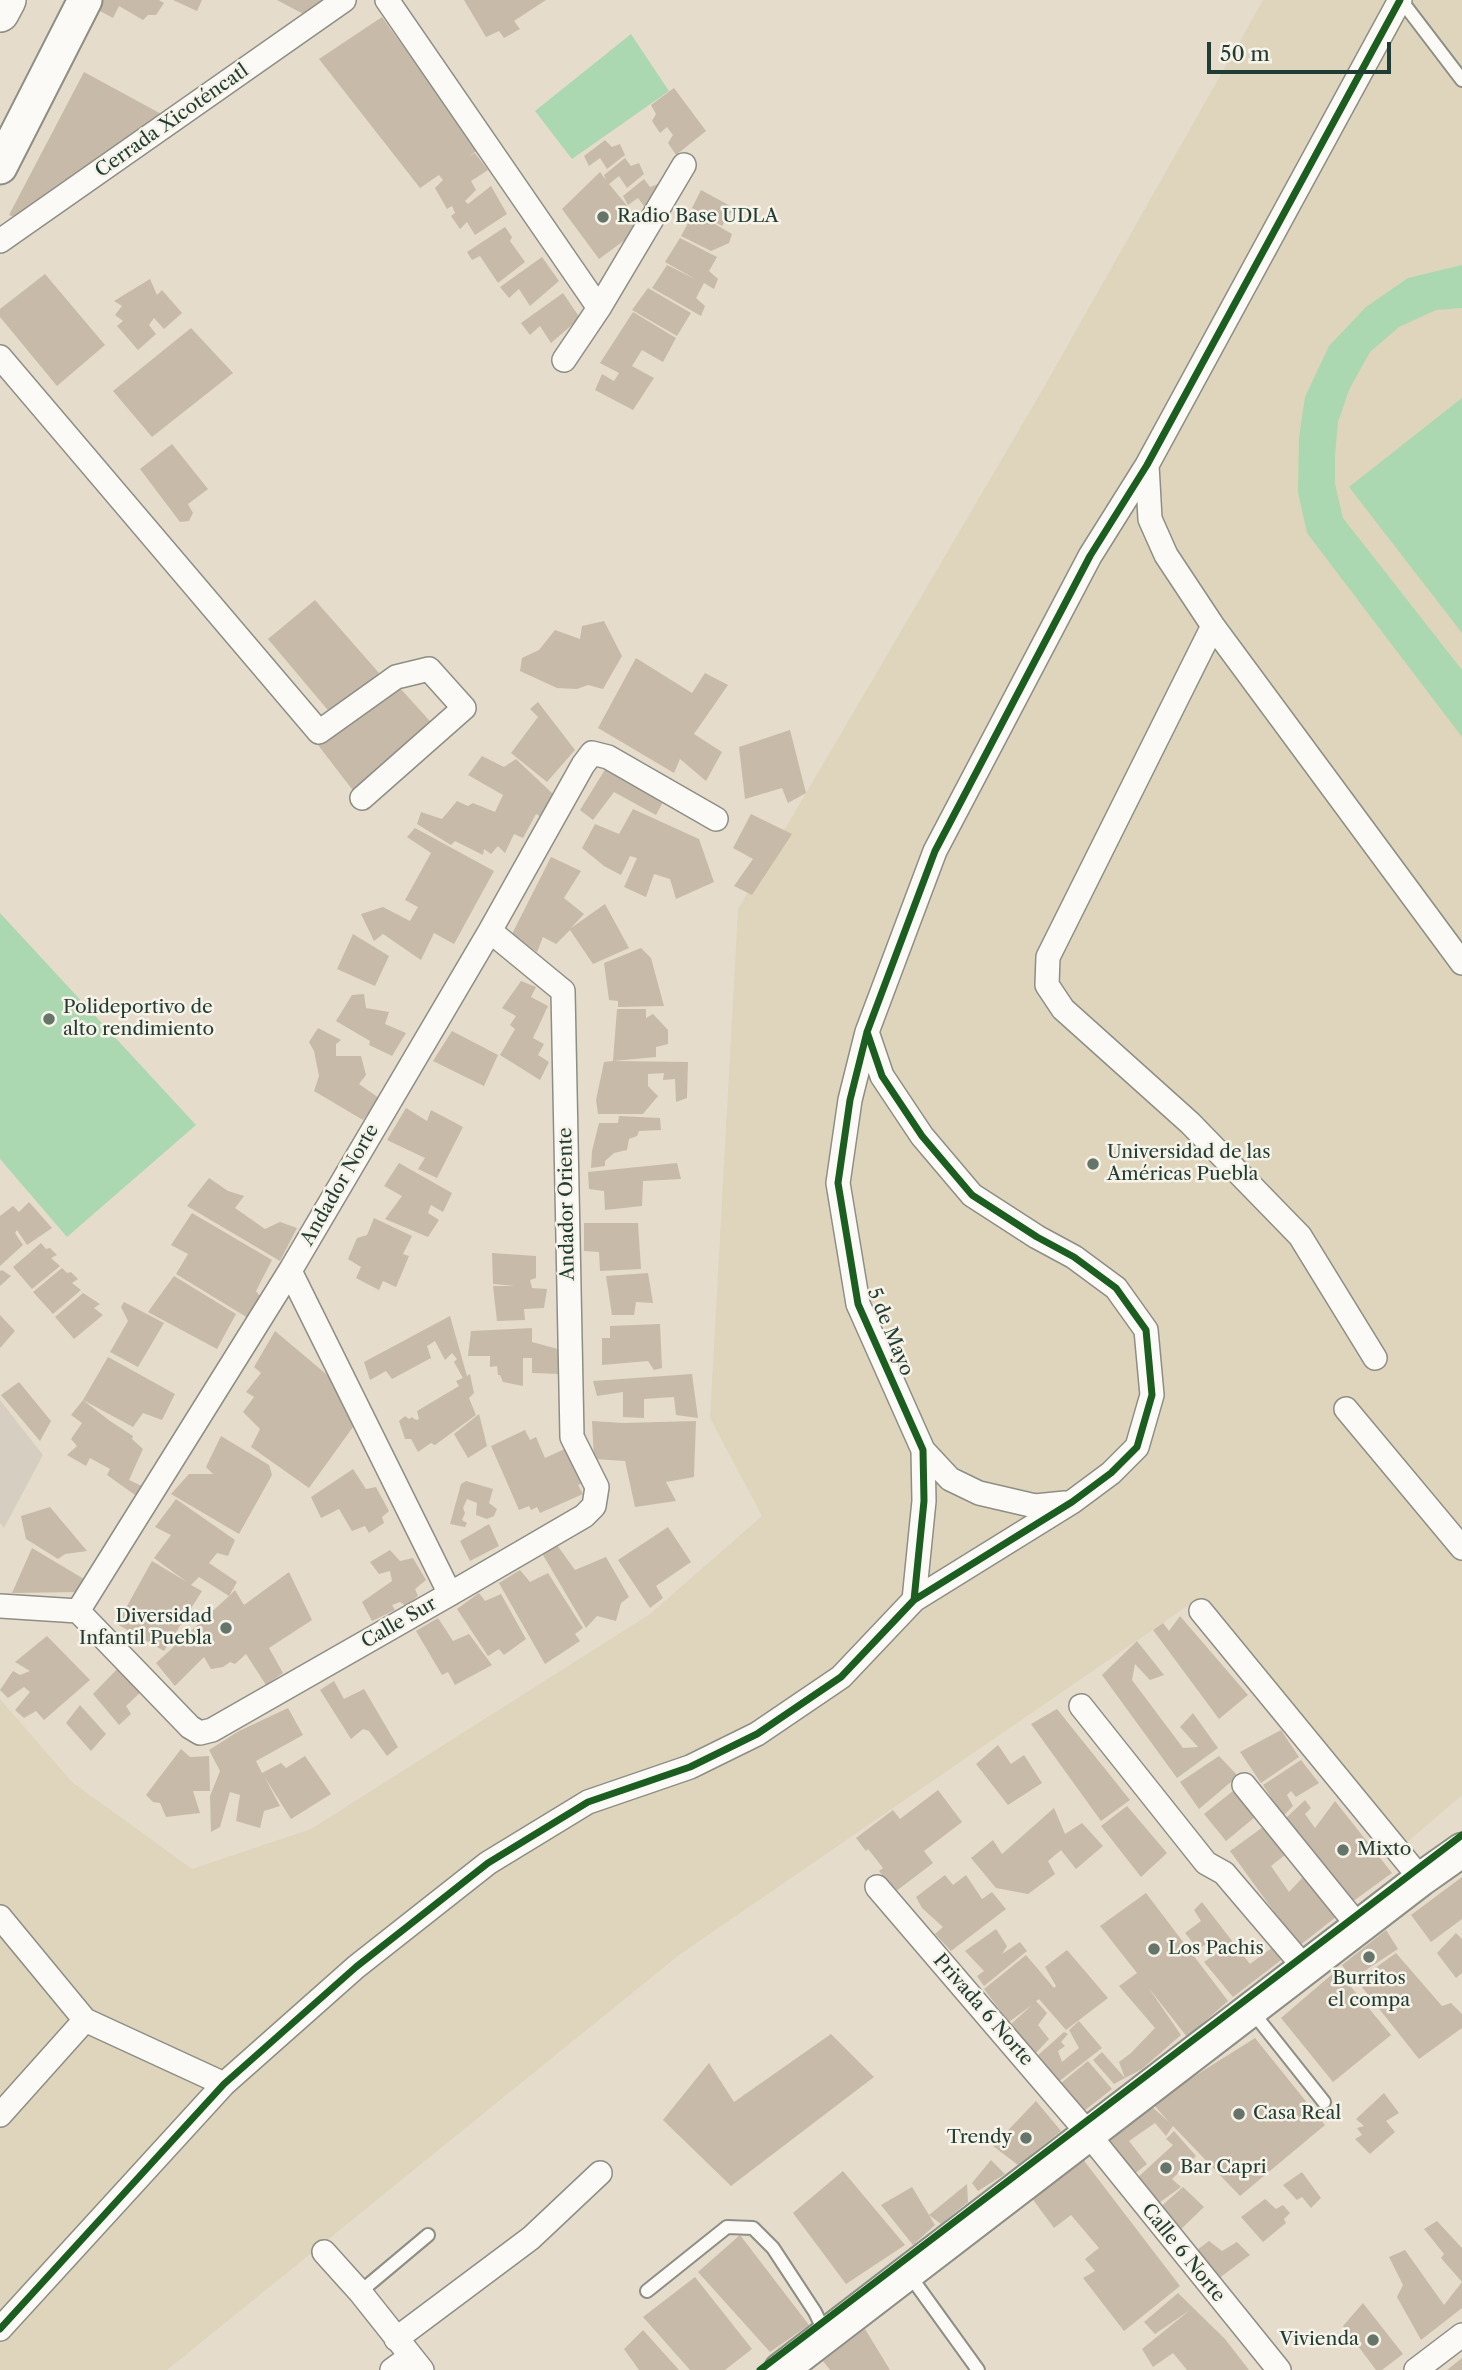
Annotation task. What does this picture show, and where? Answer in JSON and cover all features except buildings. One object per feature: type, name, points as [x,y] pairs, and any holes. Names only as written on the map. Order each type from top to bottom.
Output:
[{"type":"main road","points":[[0,13],[7,0]]},
{"type":"main road","points":[[0,167],[85,0]]},
{"type":"main road","points":[[781,2370],[1462,1850]]},
{"type":"street","name":"Cerrada Xicoténcatl","points":[[0,241],[344,0]]},
{"type":"street","points":[[387,0],[599,308]]},
{"type":"street","name":"5 de Mayo","points":[[914,1600],[924,1501],[923,1450],[858,1304],[838,1184],[850,1100],[867,1032],[935,851],[1090,556],[1147,465],[1400,0]]},
{"type":"street","points":[[564,360],[599,308],[684,165]]},
{"type":"street","points":[[0,357],[319,732],[396,677],[429,668],[464,708],[362,798]]},
{"type":"street","points":[[1147,465],[1150,519],[1166,555],[1213,626],[1462,963]]},
{"type":"street","points":[[1213,626],[1048,957],[1047,985],[1063,1009],[1190,1122],[1300,1236],[1375,1358]]},
{"type":"street","name":"Andador Norte","points":[[78,1611],[289,1271],[592,753],[608,757],[716,819]]},
{"type":"street","name":"Andador Oriente","points":[[489,931],[563,990],[572,1437],[597,1487],[594,1506]]},
{"type":"street","points":[[0,2329],[224,2084],[356,1967],[488,1863],[588,1801],[690,1767],[757,1734],[841,1677],[914,1600],[1072,1502],[1111,1473],[1137,1447],[1152,1395],[1146,1330],[1116,1288],[1074,1257],[1037,1237],[972,1195],[922,1136],[882,1076],[867,1032]]},
{"type":"street","points":[[289,1271],[450,1594]]},
{"type":"street","points":[[1346,1409],[1462,1548]]},
{"type":"street","points":[[923,1450],[950,1479],[979,1493],[1035,1506],[1072,1502]]},
{"type":"street","name":"Calle Sur","points":[[78,1611],[190,1727],[200,1733],[212,1730],[450,1594],[584,1516],[594,1506]]},
{"type":"street","points":[[0,1606],[78,1611]]},
{"type":"street","points":[[1201,1611],[1421,1879]]},
{"type":"street","points":[[1082,1706],[1206,1863],[1224,1873],[1305,1968]]},
{"type":"street","points":[[1244,1786],[1359,1927]]},
{"type":"street","name":"Privada 6 Norte","points":[[877,1887],[1088,2134]]},
{"type":"street","points":[[0,1917],[85,2020],[224,2084]]},
{"type":"street","points":[[0,2115],[85,2020]]},
{"type":"street","name":"Calle 6 Norte","points":[[1088,2134],[1279,2370]]},
{"type":"street","points":[[396,2339],[531,2238],[600,2173]]},
{"type":"street","points":[[324,2252],[360,2292],[416,2363],[392,2370]]},
{"type":"street","points":[[1416,2370],[1462,2335]]},
{"type":"lane","points":[[1400,0],[1462,80]]},
{"type":"lane","points":[[1251,2010],[1324,2102]]},
{"type":"lane","points":[[647,2291],[727,2227],[754,2228],[773,2248],[815,2312],[826,2336]]},
{"type":"lane","points":[[360,2292],[428,2235]]},
{"type":"lane","points":[[908,2273],[978,2370]]},
{"type":"shaded area","name":"Universidad de las Américas Puebla","points":[[1263,0],[1462,0],[1462,1795],[1404,1845],[1199,1598],[679,1955],[167,2370],[0,2370],[0,1699],[72,1782],[192,1869],[311,1829],[650,1614],[762,1516],[710,1418],[738,909],[1040,394]]},
{"type":"shaded area","points":[[0,1400],[43,1455],[4,1528],[0,1523]]},
{"type":"green space","points":[[631,34],[669,91],[572,159],[535,111]]},
{"type":"green space","points":[[1462,265],[1462,308],[1436,310],[1399,327],[1370,352],[1349,390],[1338,422],[1335,484],[1343,518],[1462,670],[1462,737],[1307,533],[1298,492],[1299,437],[1305,397],[1329,346],[1366,307],[1408,278]]},
{"type":"green space","points":[[1462,398],[1462,633],[1349,487]]},
{"type":"green space","name":"Polideportivo de alto rendimiento","points":[[0,913],[196,1125],[67,1237],[0,1159]]},
{"type":"cycle path","points":[[914,1600],[924,1501],[923,1450],[858,1304],[838,1183],[850,1100],[867,1032],[935,851],[1090,556],[1147,465],[1400,0]]},
{"type":"cycle path","points":[[0,2329],[224,2084],[356,1967],[488,1863],[588,1802],[690,1767],[757,1734],[841,1677],[914,1600],[1072,1502],[1111,1473],[1137,1447],[1152,1395],[1146,1330],[1116,1288],[1074,1257],[1037,1237],[972,1195],[922,1136],[882,1076],[867,1032]]},
{"type":"cycle path","points":[[760,2370],[1462,1835]]},
{"type":"place","name":"Radio Base UDLA","points":[[603,217]]},
{"type":"place","name":"Polideportivo de alto rendimiento","points":[[49,1019]]},
{"type":"place","name":"Universidad de las Américas Puebla","points":[[1093,1164]]},
{"type":"place","name":"Diversidad Infantil Puebla","points":[[226,1628]]},
{"type":"place","name":"Mixto","points":[[1343,1850]]},
{"type":"place","name":"Los Pachis","points":[[1154,1949]]},
{"type":"place","name":"Burritos el compa","points":[[1369,1957]]},
{"type":"place","name":"Casa Real","points":[[1239,2114]]},
{"type":"place","name":"Trendy","points":[[1026,2138]]},
{"type":"place","name":"Bar Capri","points":[[1166,2168]]},
{"type":"place","name":"Vivienda","points":[[1373,2340]]}]
